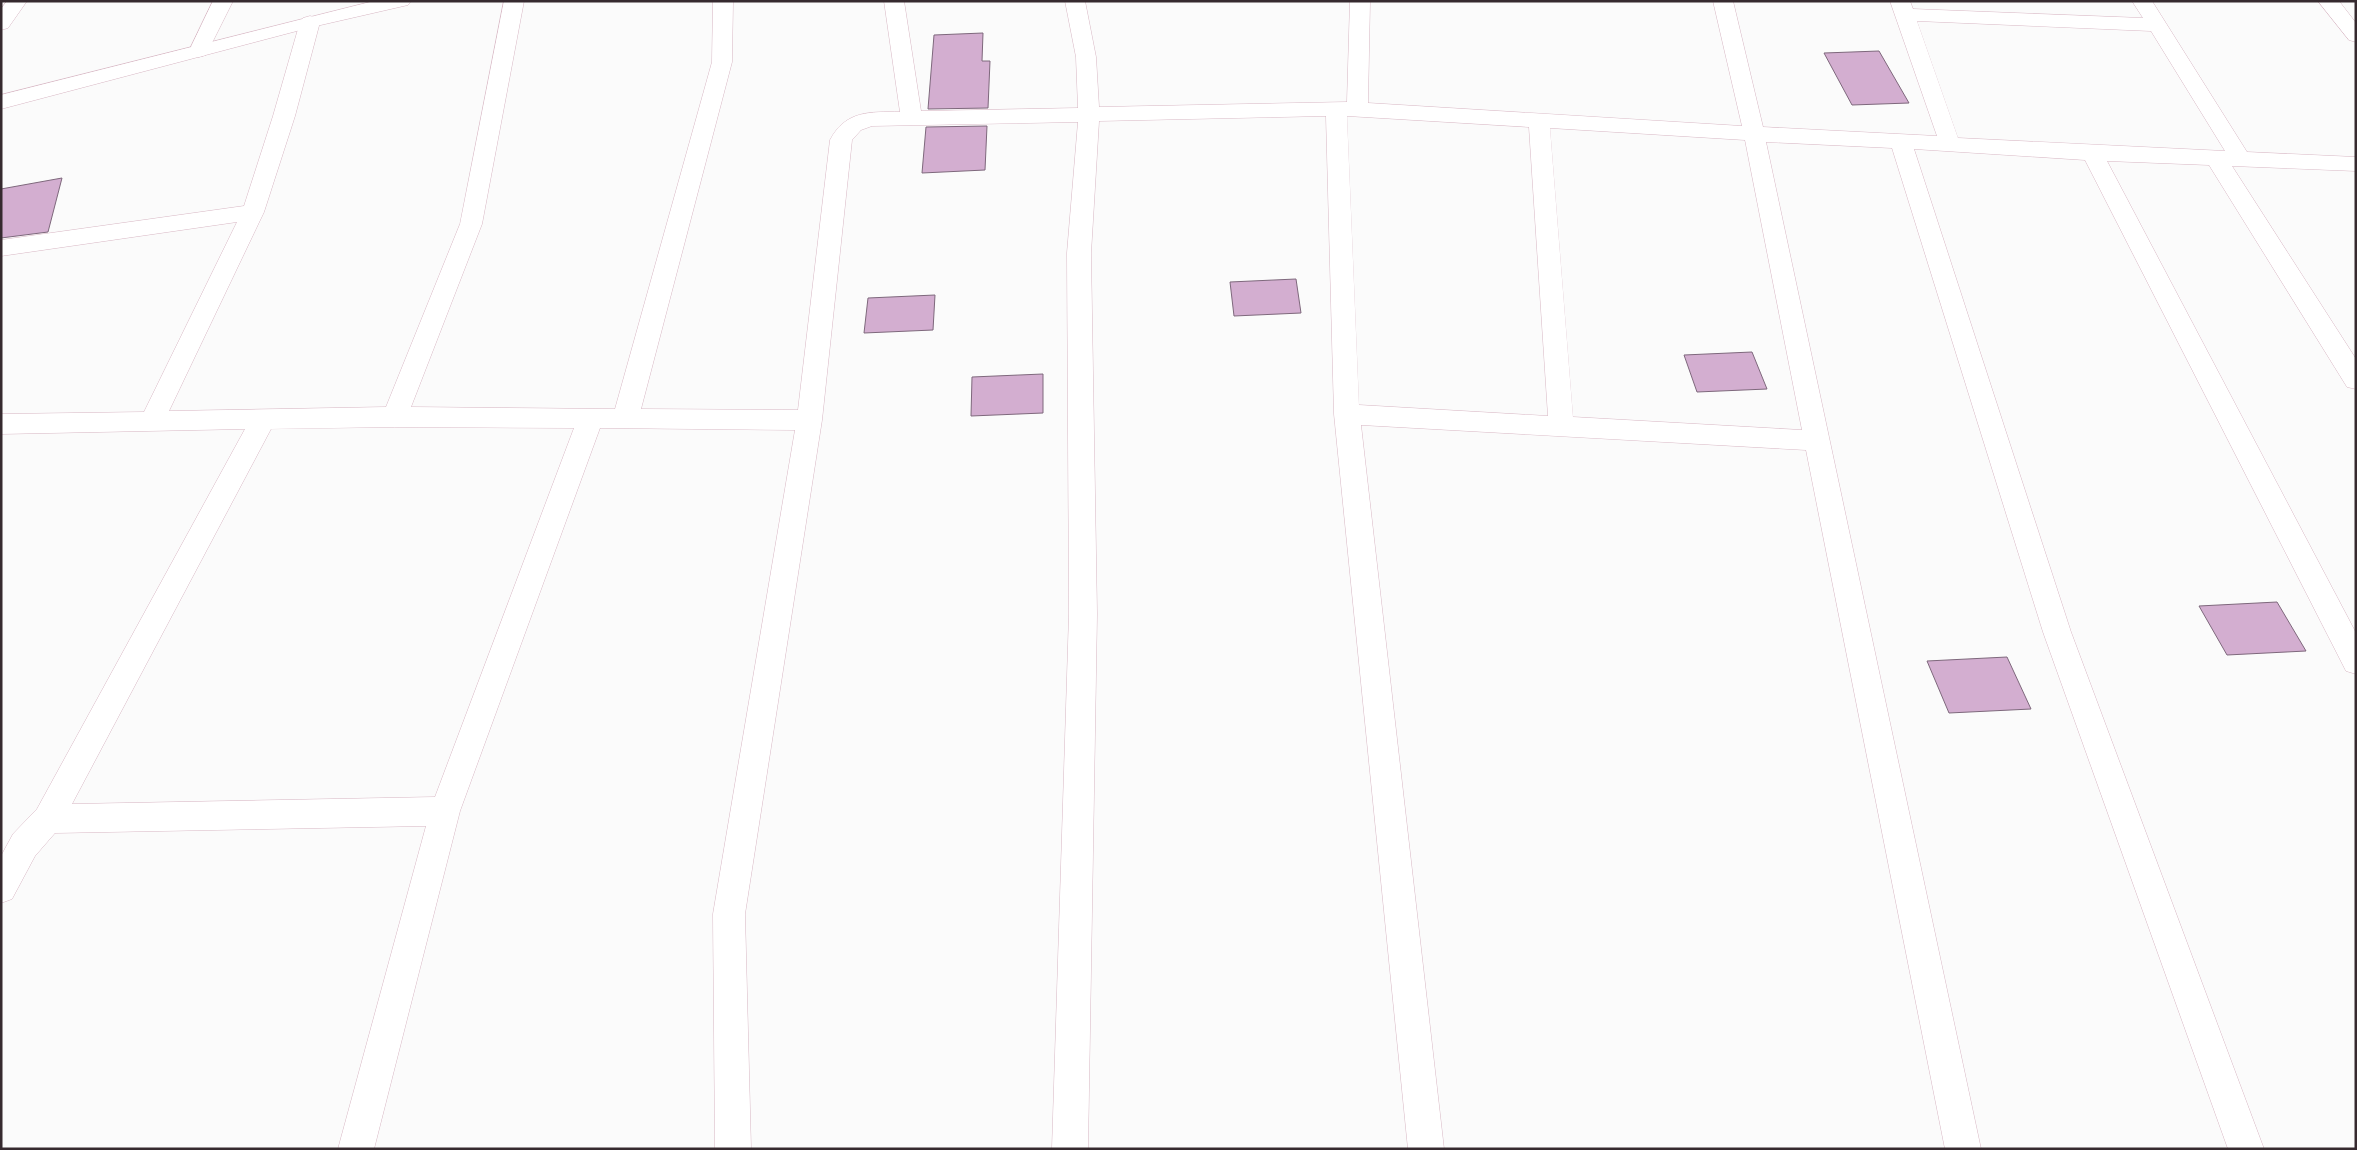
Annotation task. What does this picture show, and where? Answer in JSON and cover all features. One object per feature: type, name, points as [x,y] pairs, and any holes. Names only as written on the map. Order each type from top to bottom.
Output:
[{"type":"street","points":[[1,24],[17,1]]},
{"type":"street","points":[[199,51],[223,1]]},
{"type":"street","points":[[2,104],[310,22],[401,1]]},
{"type":"street","points":[[395,417],[471,224],[514,1]]},
{"type":"street","points":[[625,420],[722,62],[723,1]]},
{"type":"street","points":[[894,1],[912,118]]},
{"type":"street","points":[[1070,1149],[1083,614],[1079,253],[1089,116],[1086,57],[1075,1]]},
{"type":"street","points":[[1360,1],[1346,110],[1347,414],[1426,1149]]},
{"type":"street","points":[[1723,1],[1754,134],[1818,441],[1962,1149]]},
{"type":"street","points":[[2142,1],[2240,158]]},
{"type":"street","points":[[2328,1],[2356,36]]},
{"type":"street","points":[[1950,144],[1902,8],[2158,26]]},
{"type":"street","points":[[152,421],[253,212],[284,116],[310,22]]},
{"type":"street","points":[[733,1149],[729,914],[809,420],[841,140],[846,130],[856,122],[872,119],[912,118],[1346,110],[2092,153],[2356,164]]},
{"type":"street","points":[[1539,122],[1561,426]]},
{"type":"street","points":[[1900,141],[2057,632],[2246,1149]]},
{"type":"street","points":[[2092,153],[2356,662]]},
{"type":"street","points":[[2214,157],[2356,380]]},
{"type":"street","points":[[1,248],[253,212]]},
{"type":"street","points":[[1347,414],[1818,441]]},
{"type":"street","points":[[1,446],[8,424],[395,417],[590,420],[809,420]]},
{"type":"street","points":[[1,888],[24,845],[48,819],[263,420]]},
{"type":"street","points":[[356,1149],[445,811],[590,420]]},
{"type":"street","points":[[48,819],[445,811]]},
{"type":"building","points":[[983,33],[982,61],[990,61],[988,108],[928,109],[934,35]]},
{"type":"building","points":[[1879,51],[1909,103],[1852,105],[1824,53]]},
{"type":"building","points":[[987,126],[985,170],[922,173],[926,127]]},
{"type":"building","points":[[62,178],[48,232],[1,238],[1,189]]},
{"type":"building","points":[[1296,279],[1301,313],[1234,316],[1230,282]]},
{"type":"building","points":[[935,295],[933,330],[864,333],[868,298]]},
{"type":"building","points":[[1752,352],[1767,389],[1697,392],[1684,355]]},
{"type":"building","points":[[1043,374],[1043,413],[971,416],[972,377]]},
{"type":"building","points":[[2277,602],[2306,651],[2227,655],[2199,606]]},
{"type":"building","points":[[2007,657],[2031,709],[1949,713],[1927,661]]}]
